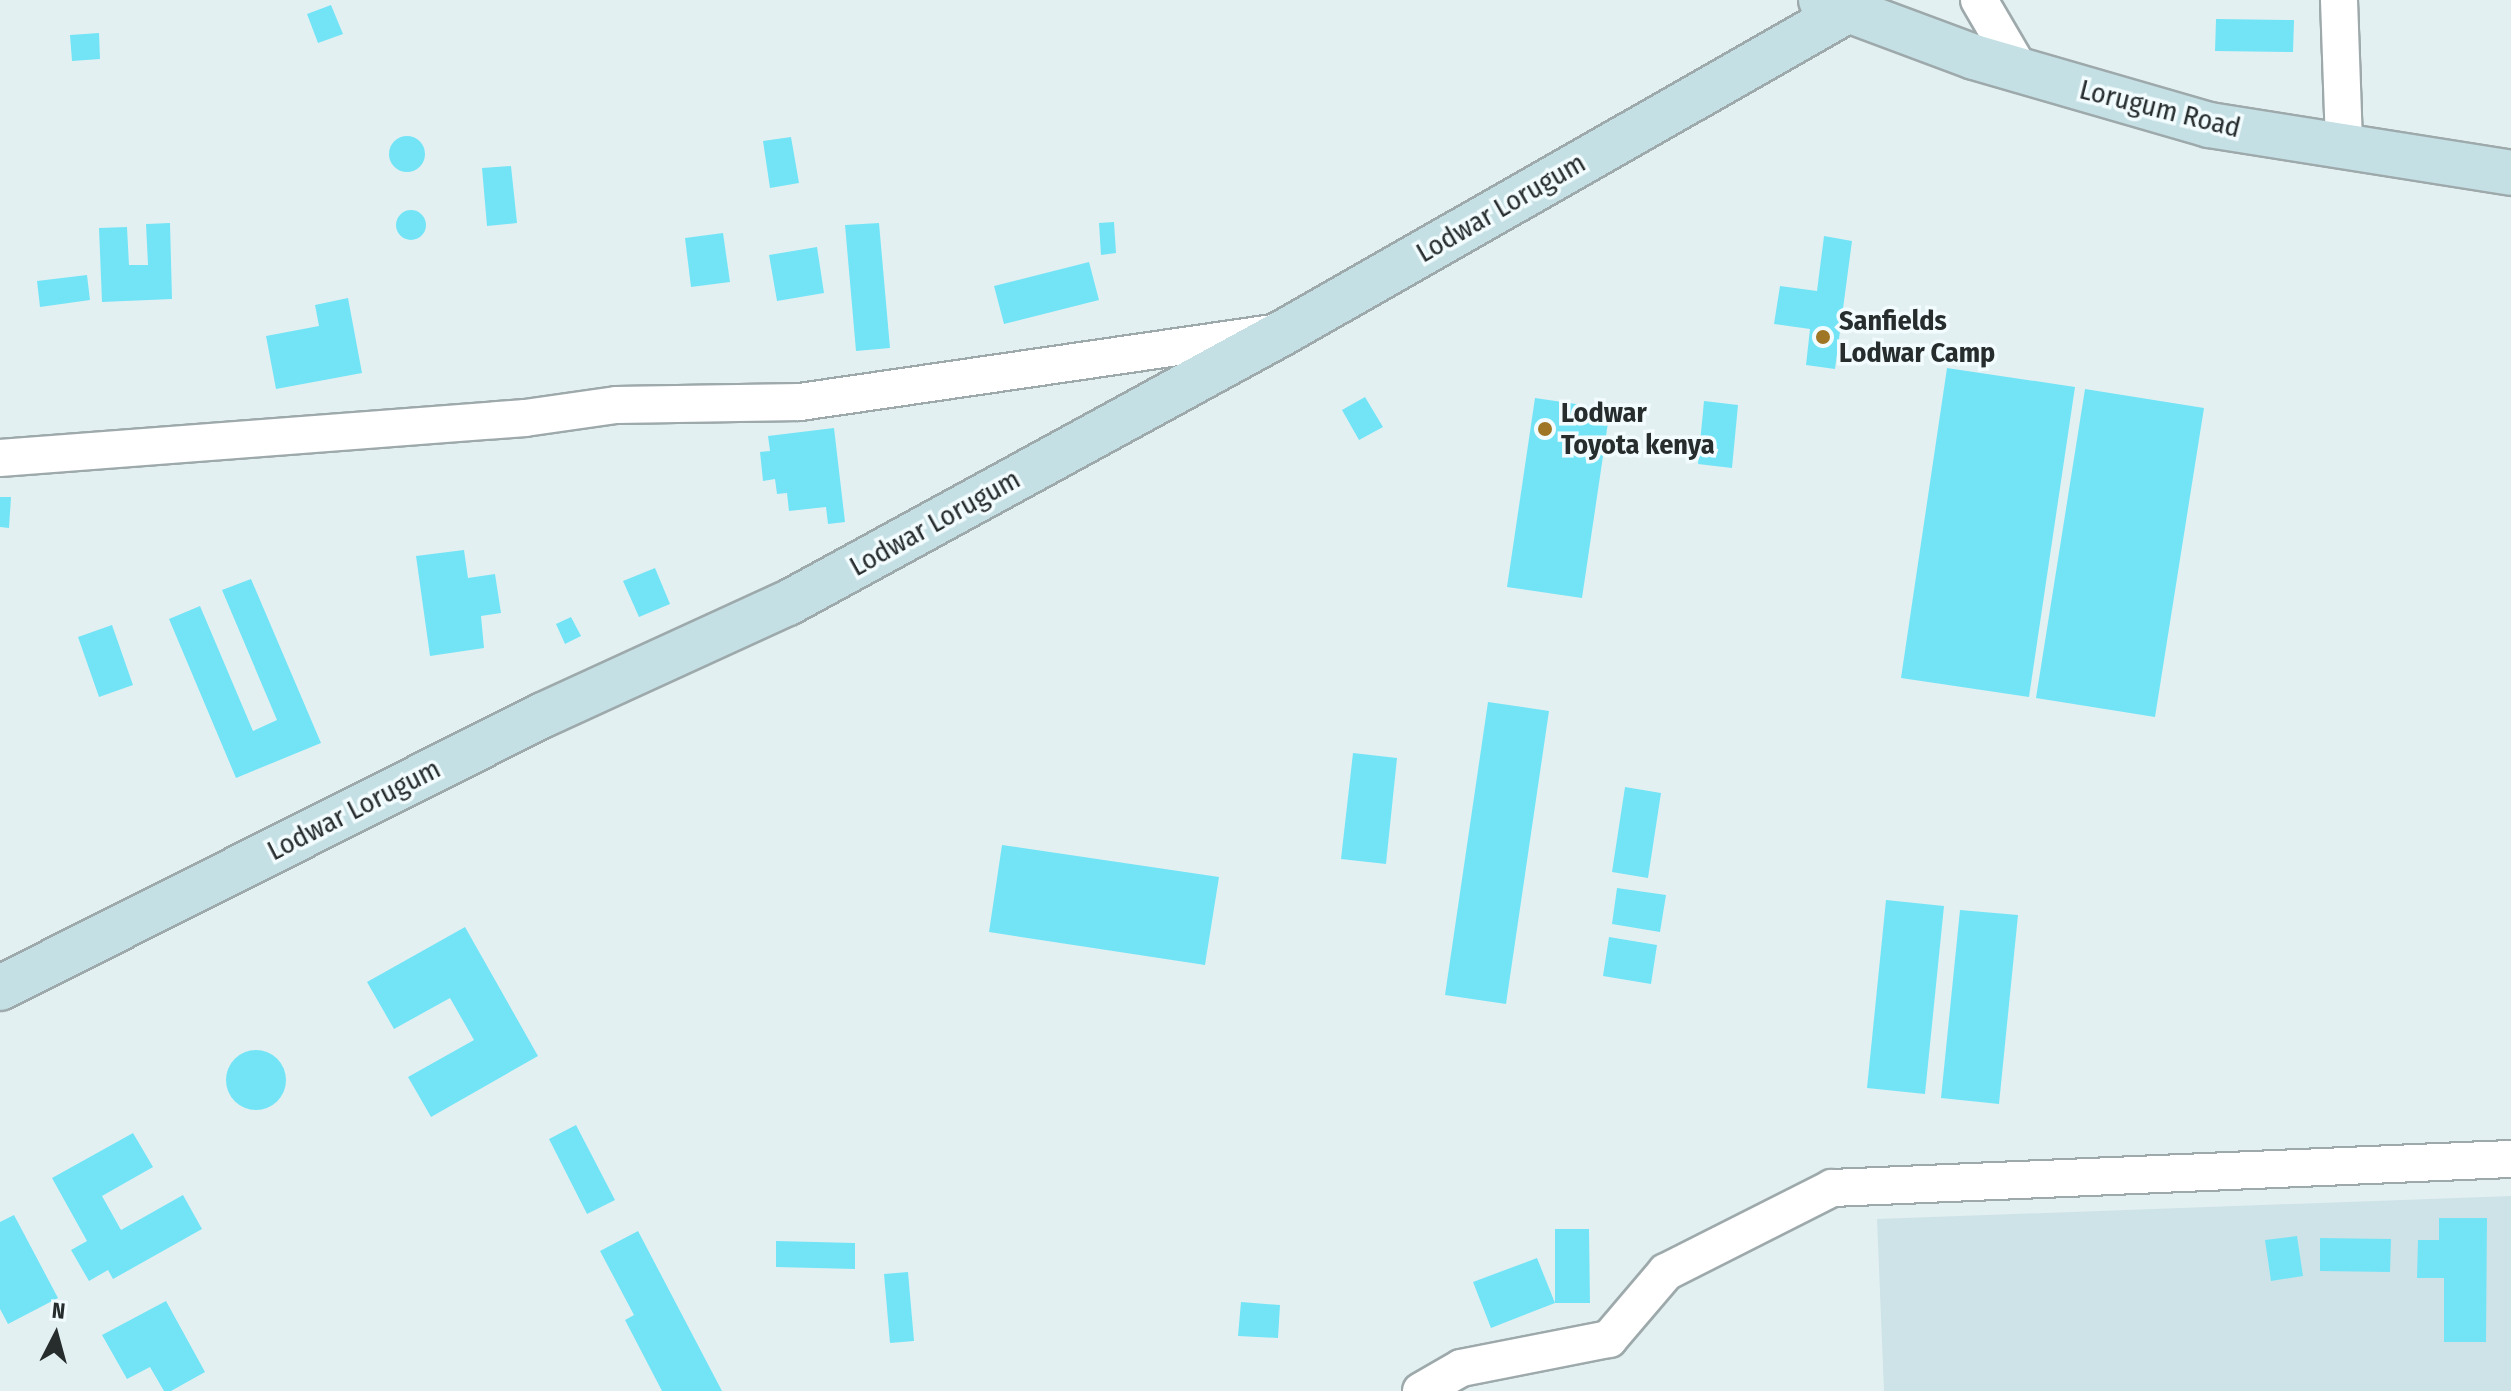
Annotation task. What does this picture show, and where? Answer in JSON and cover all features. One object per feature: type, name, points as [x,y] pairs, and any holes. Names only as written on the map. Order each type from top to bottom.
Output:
[{"type":"street","points":[[1979,0],[2021,72]]},
{"type":"street","points":[[2339,0],[2344,145]]},
{"type":"street","name":"Lorugum Road","points":[[1833,6],[2021,72],[2209,125],[2511,173]]},
{"type":"street","name":"Lodwar Lorugum","points":[[0,988],[543,715],[788,603],[1286,331],[1833,6]]},
{"type":"street","points":[[0,458],[510,420],[616,405],[800,402],[1286,331]]},
{"type":"street","points":[[1421,1391],[1461,1368],[1609,1339],[1666,1272],[1832,1188],[2511,1159]]},
{"type":"shaded area","points":[[2511,1196],[2511,1391],[1884,1391],[1877,1219]]},
{"type":"building","points":[[331,5],[343,34],[318,43],[307,14]]},
{"type":"building","points":[[2216,19],[2294,20],[2293,52],[2215,51]]},
{"type":"building","points":[[99,33],[100,59],[72,61],[70,35]]},
{"type":"building","points":[[407,136],[419,142],[425,154],[419,166],[407,172],[395,166],[389,154],[395,142]]},
{"type":"building","points":[[791,137],[799,183],[770,188],[763,141]]},
{"type":"building","points":[[511,166],[517,223],[487,226],[482,168]]},
{"type":"building","points":[[411,210],[422,214],[426,225],[422,236],[411,240],[400,236],[396,225],[400,214]]},
{"type":"building","points":[[1114,222],[1116,253],[1101,255],[1099,223]]},
{"type":"building","points":[[170,223],[172,299],[102,302],[99,228],[127,227],[129,265],[148,265],[146,224]]},
{"type":"building","points":[[879,223],[890,348],[856,351],[845,225]]},
{"type":"building","points":[[723,233],[730,282],[691,287],[685,238]]},
{"type":"building","points":[[1824,236],[1852,241],[1835,369],[1806,365],[1810,329],[1774,324],[1780,286],[1817,291]]},
{"type":"building","points":[[817,247],[824,293],[777,301],[769,255]]},
{"type":"building","points":[[1089,262],[1099,300],[1004,324],[994,286]]},
{"type":"building","points":[[87,275],[90,300],[40,307],[37,281]]},
{"type":"building","points":[[348,298],[362,373],[276,389],[266,336],[319,326],[315,305]]},
{"type":"building","points":[[1947,368],[2075,387],[2029,697],[1901,678]]},
{"type":"building","points":[[2085,389],[2204,408],[2155,717],[2036,698]]},
{"type":"building","points":[[1365,397],[1383,427],[1359,440],[1342,410]]},
{"type":"building","points":[[1535,398],[1610,409],[1582,598],[1507,587]]},
{"type":"building","points":[[1704,401],[1738,405],[1732,468],[1698,464]]},
{"type":"building","points":[[834,428],[845,522],[828,524],[826,507],[789,511],[787,493],[777,494],[775,479],[763,481],[760,452],[770,451],[768,436]]},
{"type":"building","points":[[0,497],[11,497],[9,528],[0,527]]},
{"type":"building","points":[[464,550],[468,578],[495,574],[501,613],[481,616],[484,648],[430,656],[416,556]]},
{"type":"building","points":[[655,568],[670,604],[639,617],[623,581]]},
{"type":"building","points":[[251,579],[321,743],[236,778],[169,619],[200,606],[253,731],[277,720],[222,590]]},
{"type":"building","points":[[571,617],[581,636],[565,644],[556,624]]},
{"type":"building","points":[[112,625],[133,685],[99,697],[78,637]]},
{"type":"building","points":[[1488,702],[1549,711],[1506,1004],[1445,995]]},
{"type":"building","points":[[1353,753],[1397,758],[1386,864],[1341,859]]},
{"type":"building","points":[[1625,787],[1661,793],[1648,878],[1612,872]]},
{"type":"building","points":[[1002,845],[1219,877],[1205,965],[989,932]]},
{"type":"building","points":[[1617,888],[1666,895],[1660,932],[1612,924]]},
{"type":"building","points":[[1886,900],[1944,906],[1925,1094],[1867,1088]]},
{"type":"building","points":[[1960,910],[2018,915],[1999,1104],[1941,1098]]},
{"type":"building","points":[[465,927],[538,1056],[431,1117],[408,1077],[474,1040],[450,998],[394,1029],[367,982]]},
{"type":"building","points":[[1609,937],[1657,945],[1651,984],[1603,976]]},
{"type":"building","points":[[256,1050],[268,1052],[277,1059],[284,1068],[284,1092],[277,1101],[268,1108],[256,1110],[244,1108],[235,1101],[228,1092],[226,1080],[228,1068],[235,1059],[244,1052]]},
{"type":"building","points":[[576,1125],[615,1200],[587,1214],[549,1139]]},
{"type":"building","points":[[133,1133],[153,1167],[102,1196],[121,1230],[183,1195],[202,1229],[113,1279],[108,1270],[89,1281],[71,1250],[87,1241],[52,1178]]},
{"type":"building","points":[[14,1215],[58,1298],[8,1324],[0,1309],[0,1222]]},
{"type":"building","points":[[2439,1218],[2487,1218],[2486,1342],[2444,1342],[2444,1278],[2417,1278],[2418,1240],[2439,1240]]},
{"type":"building","points":[[1555,1229],[1589,1229],[1590,1303],[1555,1303]]},
{"type":"building","points":[[638,1231],[722,1391],[662,1391],[625,1320],[634,1315],[600,1251]]},
{"type":"building","points":[[2297,1236],[2303,1276],[2271,1281],[2265,1240]]},
{"type":"building","points":[[2320,1238],[2391,1239],[2390,1272],[2320,1271]]},
{"type":"building","points":[[776,1241],[855,1243],[855,1269],[776,1267]]},
{"type":"building","points":[[1537,1258],[1555,1303],[1491,1328],[1473,1282]]},
{"type":"building","points":[[908,1272],[914,1341],[890,1343],[884,1274]]},
{"type":"building","points":[[166,1301],[205,1372],[171,1391],[164,1391],[150,1367],[127,1379],[102,1335]]},
{"type":"building","points":[[1241,1302],[1280,1305],[1278,1338],[1238,1336]]},
{"type":"place","name":"Sanfields Lodwar Camp","points":[[1823,337]]},
{"type":"place","name":"Lodwar Toyota kenya","points":[[1545,429]]}]
